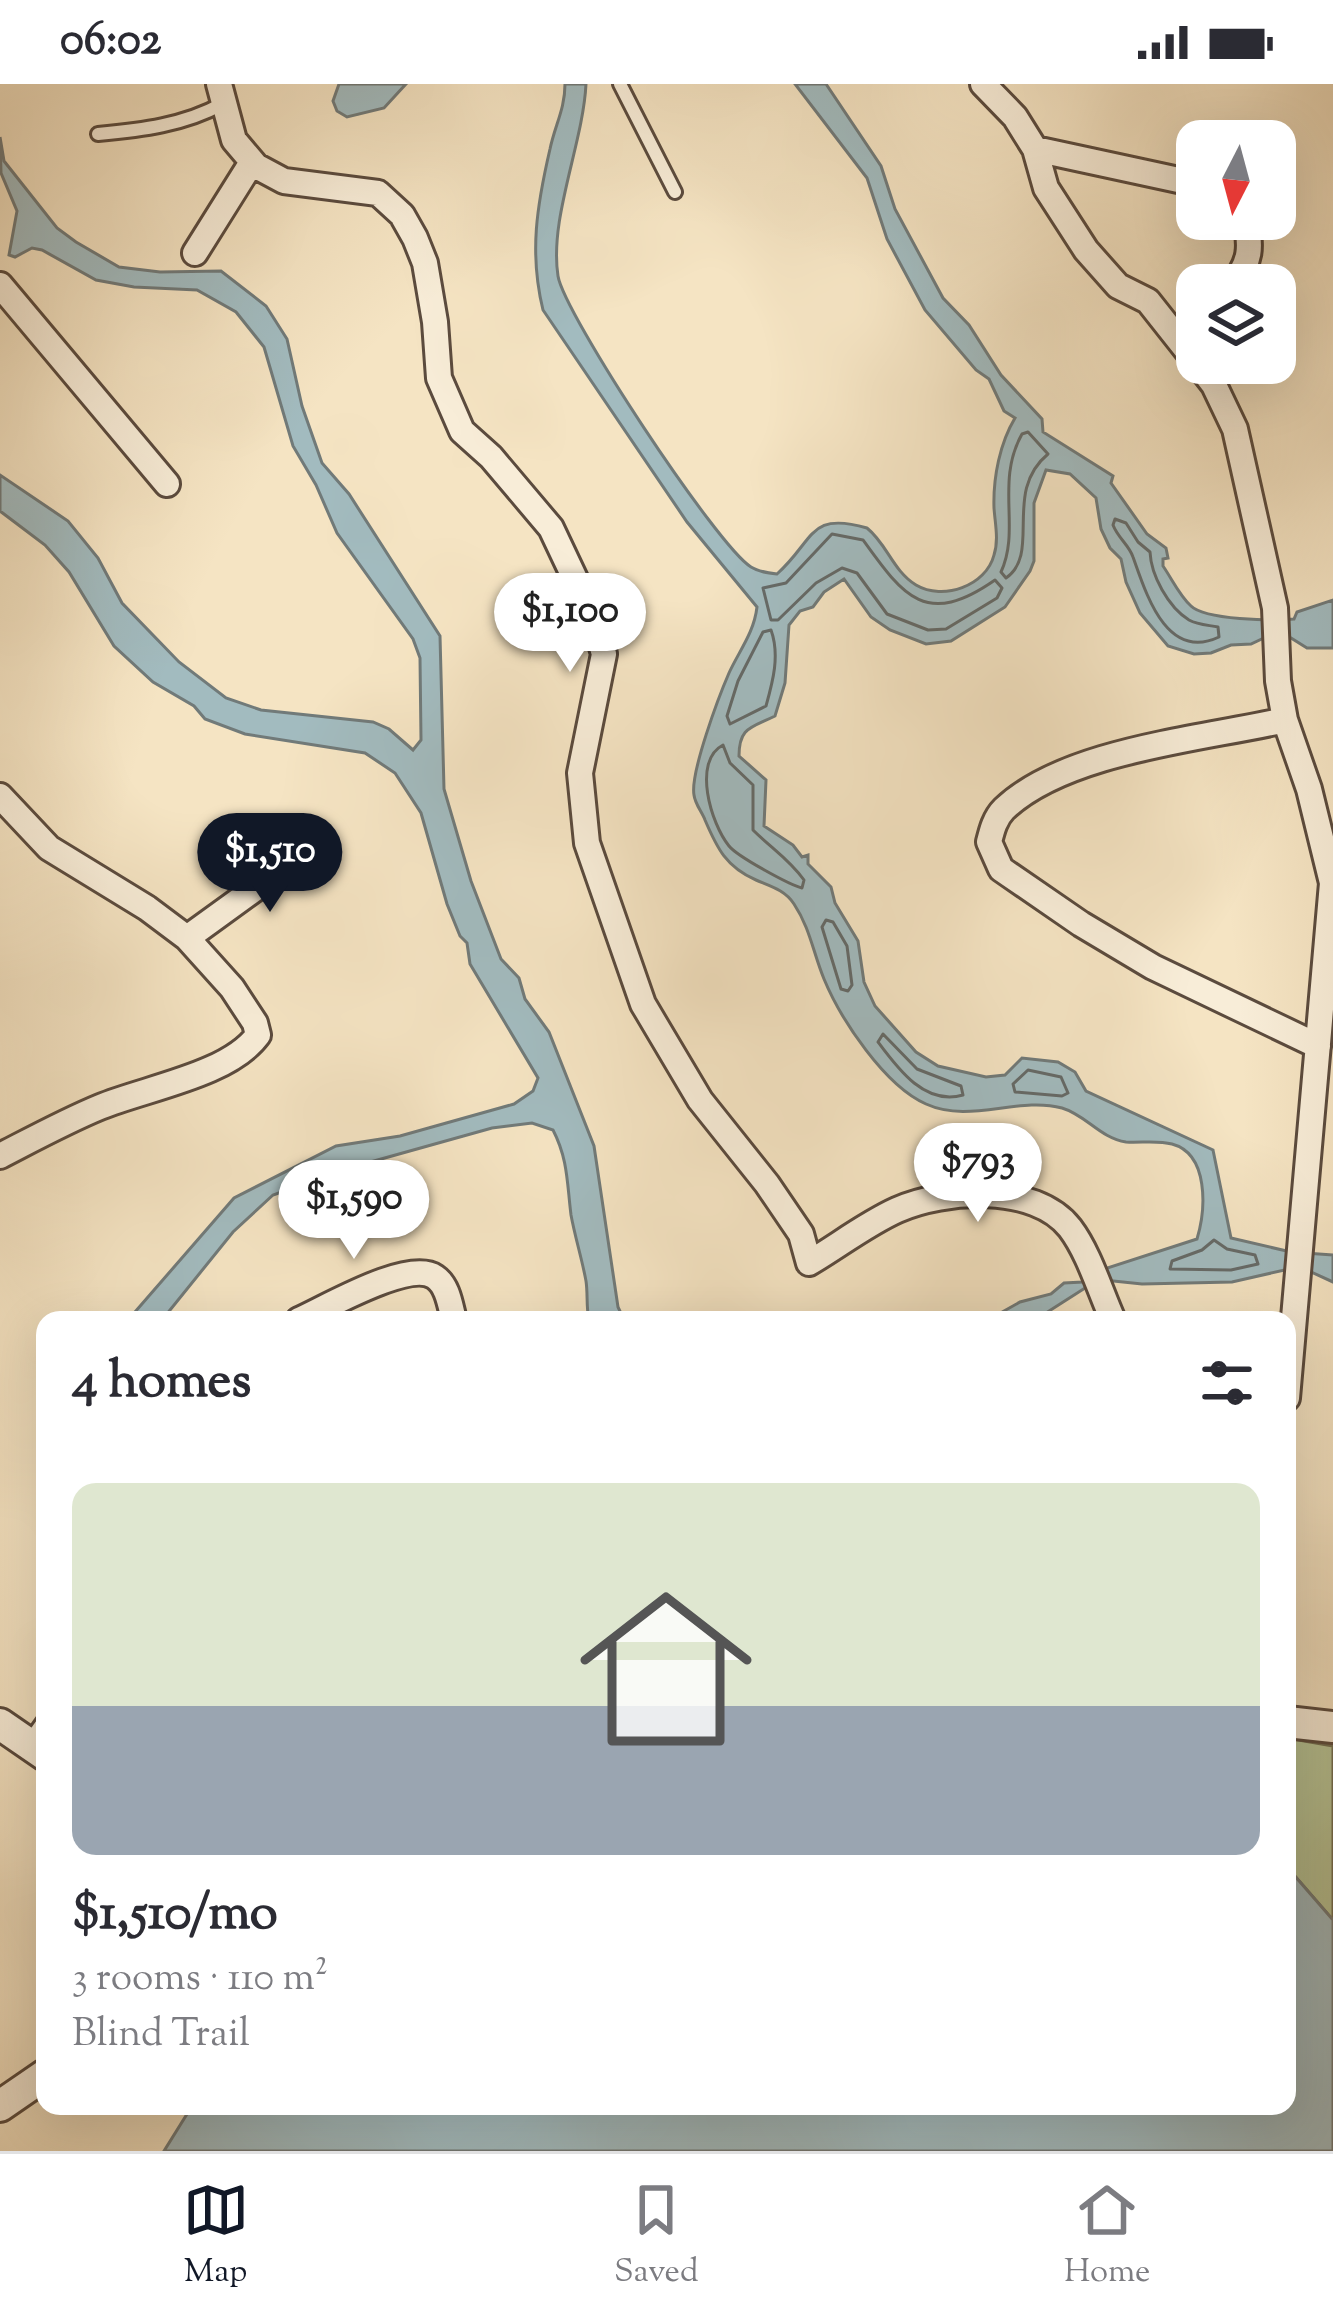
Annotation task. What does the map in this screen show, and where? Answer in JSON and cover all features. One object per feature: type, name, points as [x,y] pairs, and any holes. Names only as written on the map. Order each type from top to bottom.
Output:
[{"type":"street","points":[[983,84],[1015,118],[1035,149],[1046,188],[1086,250],[1118,286],[1176,321]]},
{"type":"street","points":[[221,94],[234,140],[252,162],[284,182],[378,193],[402,215],[415,238],[425,263],[439,378],[462,431],[491,457],[550,528],[593,616],[604,654],[580,773],[586,842],[643,1004],[700,1100],[800,1234],[809,1263],[898,1209],[959,1195],[1018,1196],[1056,1213],[1073,1231],[1109,1311]]},
{"type":"street","points":[[1035,149],[1176,179]]},
{"type":"street","points":[[195,253],[252,162]]},
{"type":"street","points":[[0,285],[167,484]]},
{"type":"street","points":[[1213,384],[1235,429],[1275,608],[1285,720],[1329,846],[1332,883],[1294,1311]]},
{"type":"street","points":[[1285,720],[1190,738],[1080,767],[1004,809],[988,842],[1001,868],[1081,924],[1153,967],[1318,1046]]},
{"type":"street","points":[[0,796],[49,848],[187,938],[232,988],[258,1035],[248,1049],[202,1071],[99,1107],[0,1156]]},
{"type":"street","points":[[187,938],[318,842]]},
{"type":"street","points":[[318,1311],[396,1275],[424,1272],[438,1278],[452,1311]]},
{"type":"street","points":[[1296,1723],[1333,1727]]},
{"type":"street","points":[[0,1724],[36,1738]]},
{"type":"street","points":[[0,2106],[36,2081]]},
{"type":"lane","points":[[620,84],[675,192]]},
{"type":"lane","points":[[98,134],[144,130],[205,114],[221,94]]},
{"type":"green space","points":[[1296,1740],[1333,1746],[1333,1920],[1296,1877]]},
{"type":"water","points":[[339,84],[406,84],[384,108],[347,117],[333,101]]},
{"type":"water","points":[[565,84],[586,84],[558,230],[558,276],[567,299],[677,476],[751,567],[777,574],[814,532],[833,523],[848,524],[867,528],[916,585],[950,591],[982,575],[995,549],[996,472],[1015,418],[1004,411],[989,379],[925,310],[887,239],[867,178],[795,84],[826,84],[881,166],[895,209],[943,298],[969,325],[1001,375],[1042,419],[1043,432],[1113,476],[1111,483],[1147,534],[1166,548],[1168,558],[1163,559],[1163,566],[1187,602],[1210,614],[1271,620],[1294,619],[1297,612],[1333,600],[1333,648],[1307,648],[1291,638],[1266,637],[1211,653],[1194,654],[1168,646],[1140,613],[1121,559],[1101,529],[1096,498],[1070,474],[1046,470],[1034,503],[1034,561],[1005,607],[951,641],[926,644],[871,617],[844,579],[824,592],[813,607],[800,611],[789,625],[785,683],[775,716],[744,734],[739,756],[766,780],[764,826],[793,845],[802,857],[808,855],[808,864],[831,887],[858,941],[864,982],[875,1006],[916,1052],[938,1066],[986,1077],[1005,1075],[1022,1058],[1058,1062],[1075,1072],[1086,1091],[1213,1150],[1231,1238],[1291,1252],[1333,1255],[1333,1282],[1289,1269],[1232,1282],[1104,1280],[1049,1311],[1004,1311],[1051,1294],[1064,1283],[1083,1282],[1104,1269],[1197,1239],[1203,1198],[1199,1171],[1184,1150],[1172,1144],[1117,1140],[1062,1108],[1028,1105],[960,1111],[926,1104],[911,1095],[880,1067],[841,1013],[790,899],[737,869],[718,848],[696,802],[694,784],[712,716],[757,607],[687,522],[543,310],[536,229],[545,170]]},
{"type":"water","points":[[0,137],[4,161],[57,228],[76,242],[119,267],[221,271],[266,306],[287,339],[302,406],[322,463],[349,494],[440,636],[444,789],[471,881],[501,959],[519,978],[525,999],[549,1032],[594,1146],[620,1311],[588,1311],[562,1151],[553,1130],[532,1123],[492,1128],[273,1195],[233,1232],[169,1311],[136,1311],[234,1198],[336,1146],[400,1136],[514,1104],[533,1091],[538,1078],[470,964],[467,943],[447,904],[421,813],[395,773],[365,753],[245,734],[205,719],[194,706],[153,682],[114,646],[69,572],[45,545],[0,511],[0,475],[68,521],[98,558],[122,603],[179,662],[226,698],[261,710],[373,722],[413,750],[421,740],[420,658],[413,639],[337,533],[293,446],[264,347],[236,312],[197,290],[96,280],[32,248],[15,257],[9,255],[17,211],[1,173]]},
{"type":"water","points":[[1296,1877],[1333,1920],[1333,2151],[164,2151],[186,2115],[1296,2115]]}]
